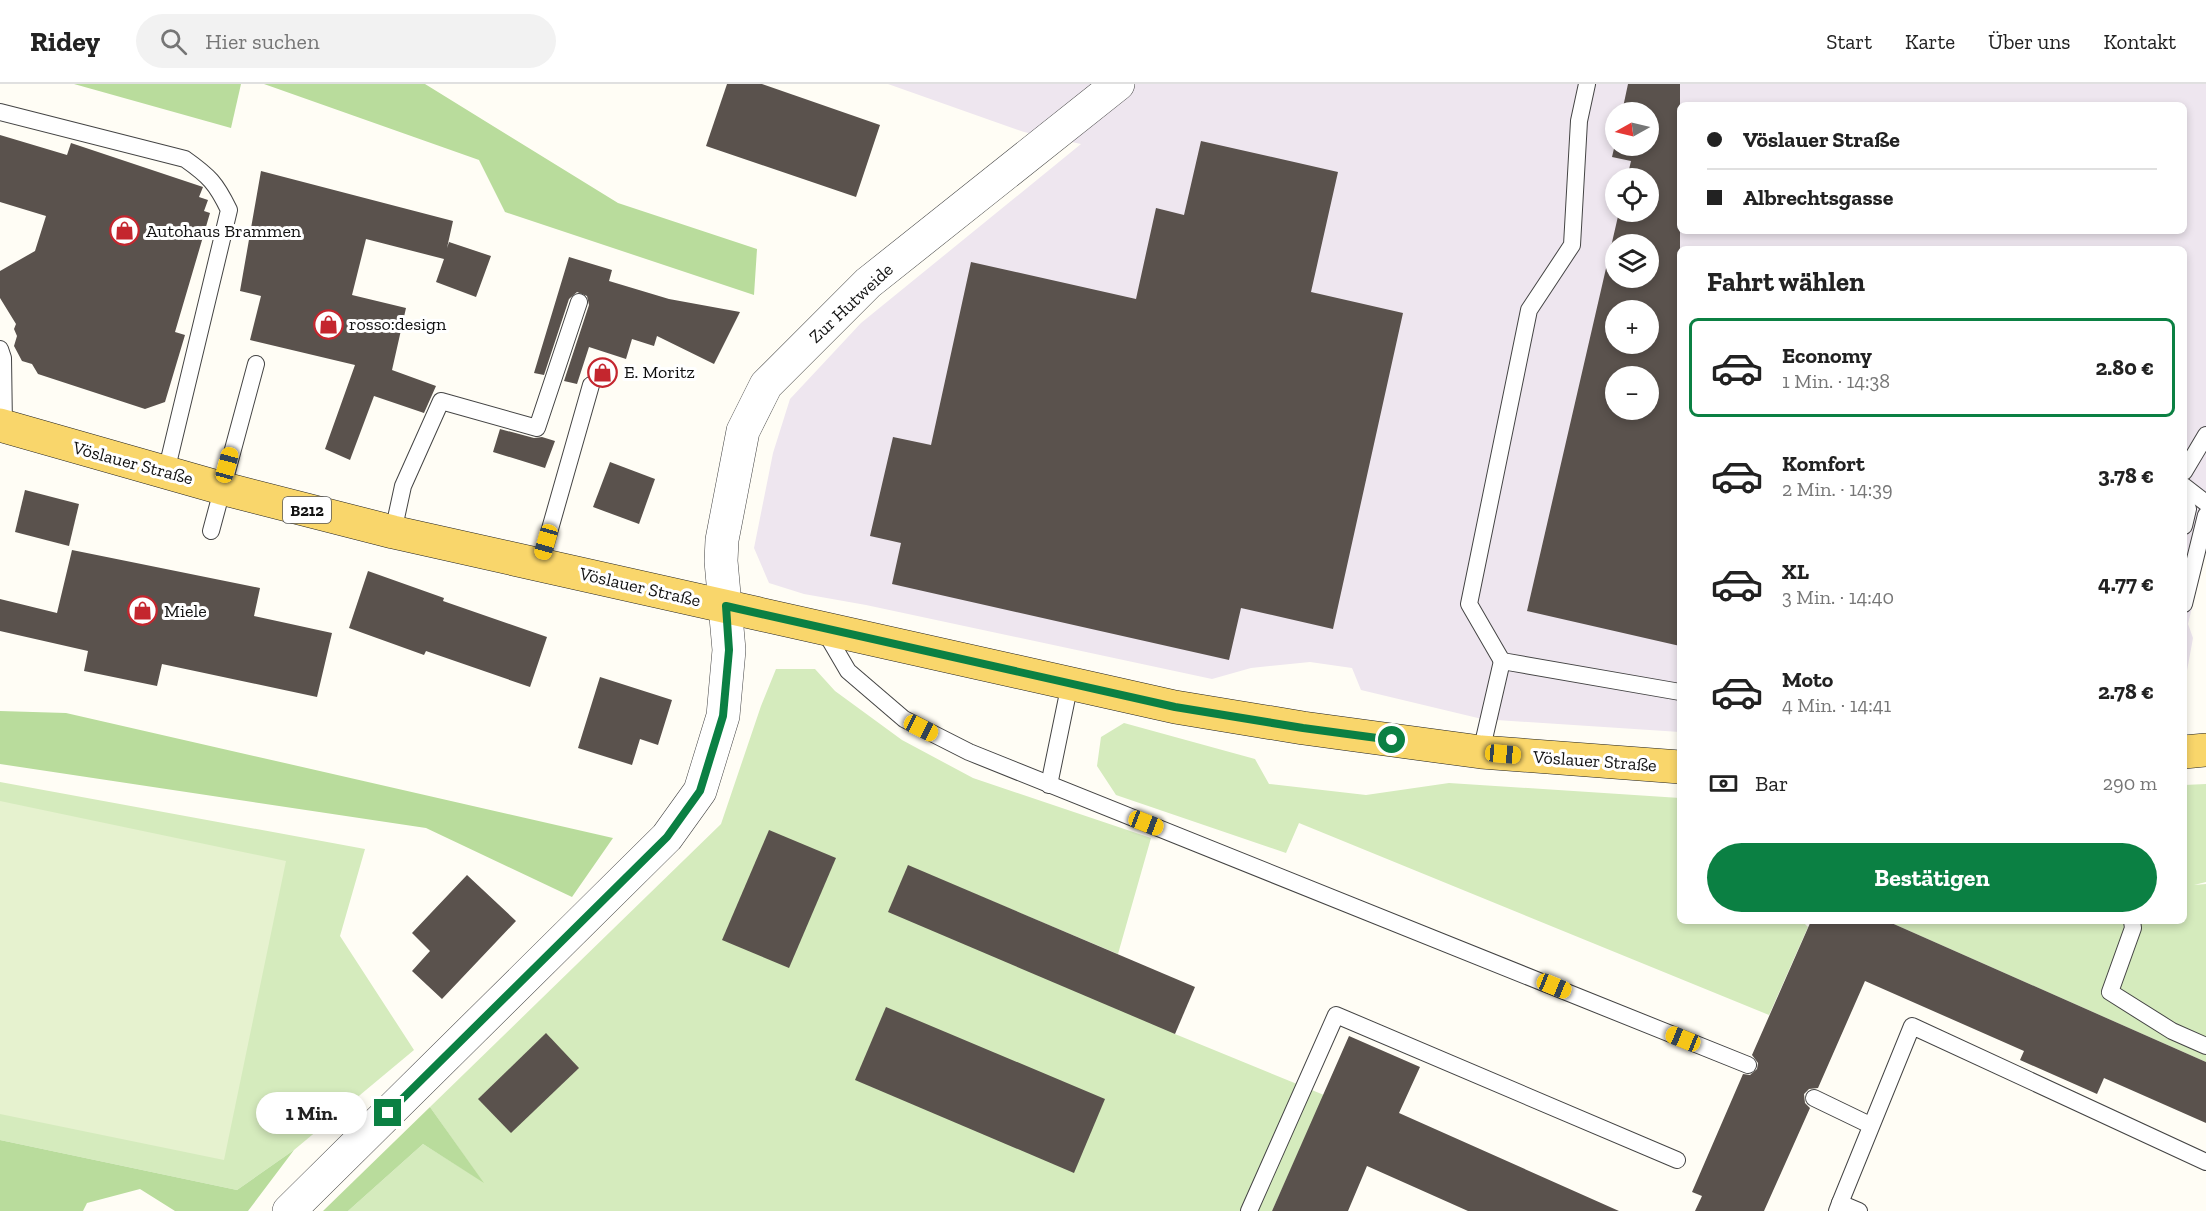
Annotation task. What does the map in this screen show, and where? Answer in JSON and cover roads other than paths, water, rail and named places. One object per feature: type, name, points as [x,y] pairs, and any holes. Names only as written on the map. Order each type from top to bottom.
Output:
[{"type":"main road","name":"Vöslauer Straße","points":[[1,425],[221,488],[393,532],[1186,709],[1303,728],[1481,752],[1677,767]]},
{"type":"main road","points":[[2187,752],[2206,750]]},
{"type":"street","name":"Zur Hutweide","points":[[289,1211],[667,837],[700,791],[723,716],[729,650],[721,561],[722,540],[743,431],[766,384],[868,283],[1118,84]]},
{"type":"lane","points":[[1481,752],[1502,661],[1469,604],[1529,310],[1572,245],[1579,120],[1587,84]]},
{"type":"lane","points":[[0,112],[185,159],[202,171],[218,188],[229,210],[166,472]]},
{"type":"lane","points":[[393,532],[403,486],[441,401],[537,428],[579,302]]},
{"type":"lane","points":[[0,349],[3,358],[1,425]]},
{"type":"lane","points":[[211,531],[256,364]]},
{"type":"lane","points":[[540,564],[591,385]]},
{"type":"lane","points":[[2187,467],[2206,435]]},
{"type":"lane","points":[[2187,488],[2206,503]]},
{"type":"lane","points":[[2187,592],[2206,515]]},
{"type":"lane","points":[[824,629],[848,671],[904,719],[969,753],[1748,1065]]},
{"type":"lane","points":[[1502,661],[1677,691]]},
{"type":"lane","points":[[1049,785],[1070,683]]},
{"type":"lane","points":[[2132,924],[2110,992],[2172,1031],[2206,1046]]},
{"type":"lane","points":[[1249,1211],[1336,1015],[1677,1160]]},
{"type":"lane","points":[[1859,1211],[1839,1207],[1870,1125],[1912,1026],[2206,1162]]},
{"type":"lane","points":[[1814,1098],[1870,1125]]},
{"type":"place","name":"Autohaus Brammen","points":[[125,231]]},
{"type":"place","name":"rosso:design","points":[[328,324]]},
{"type":"place","name":"E. Moritz","points":[[603,372]]},
{"type":"place","name":"Miele","points":[[143,611]]}]
